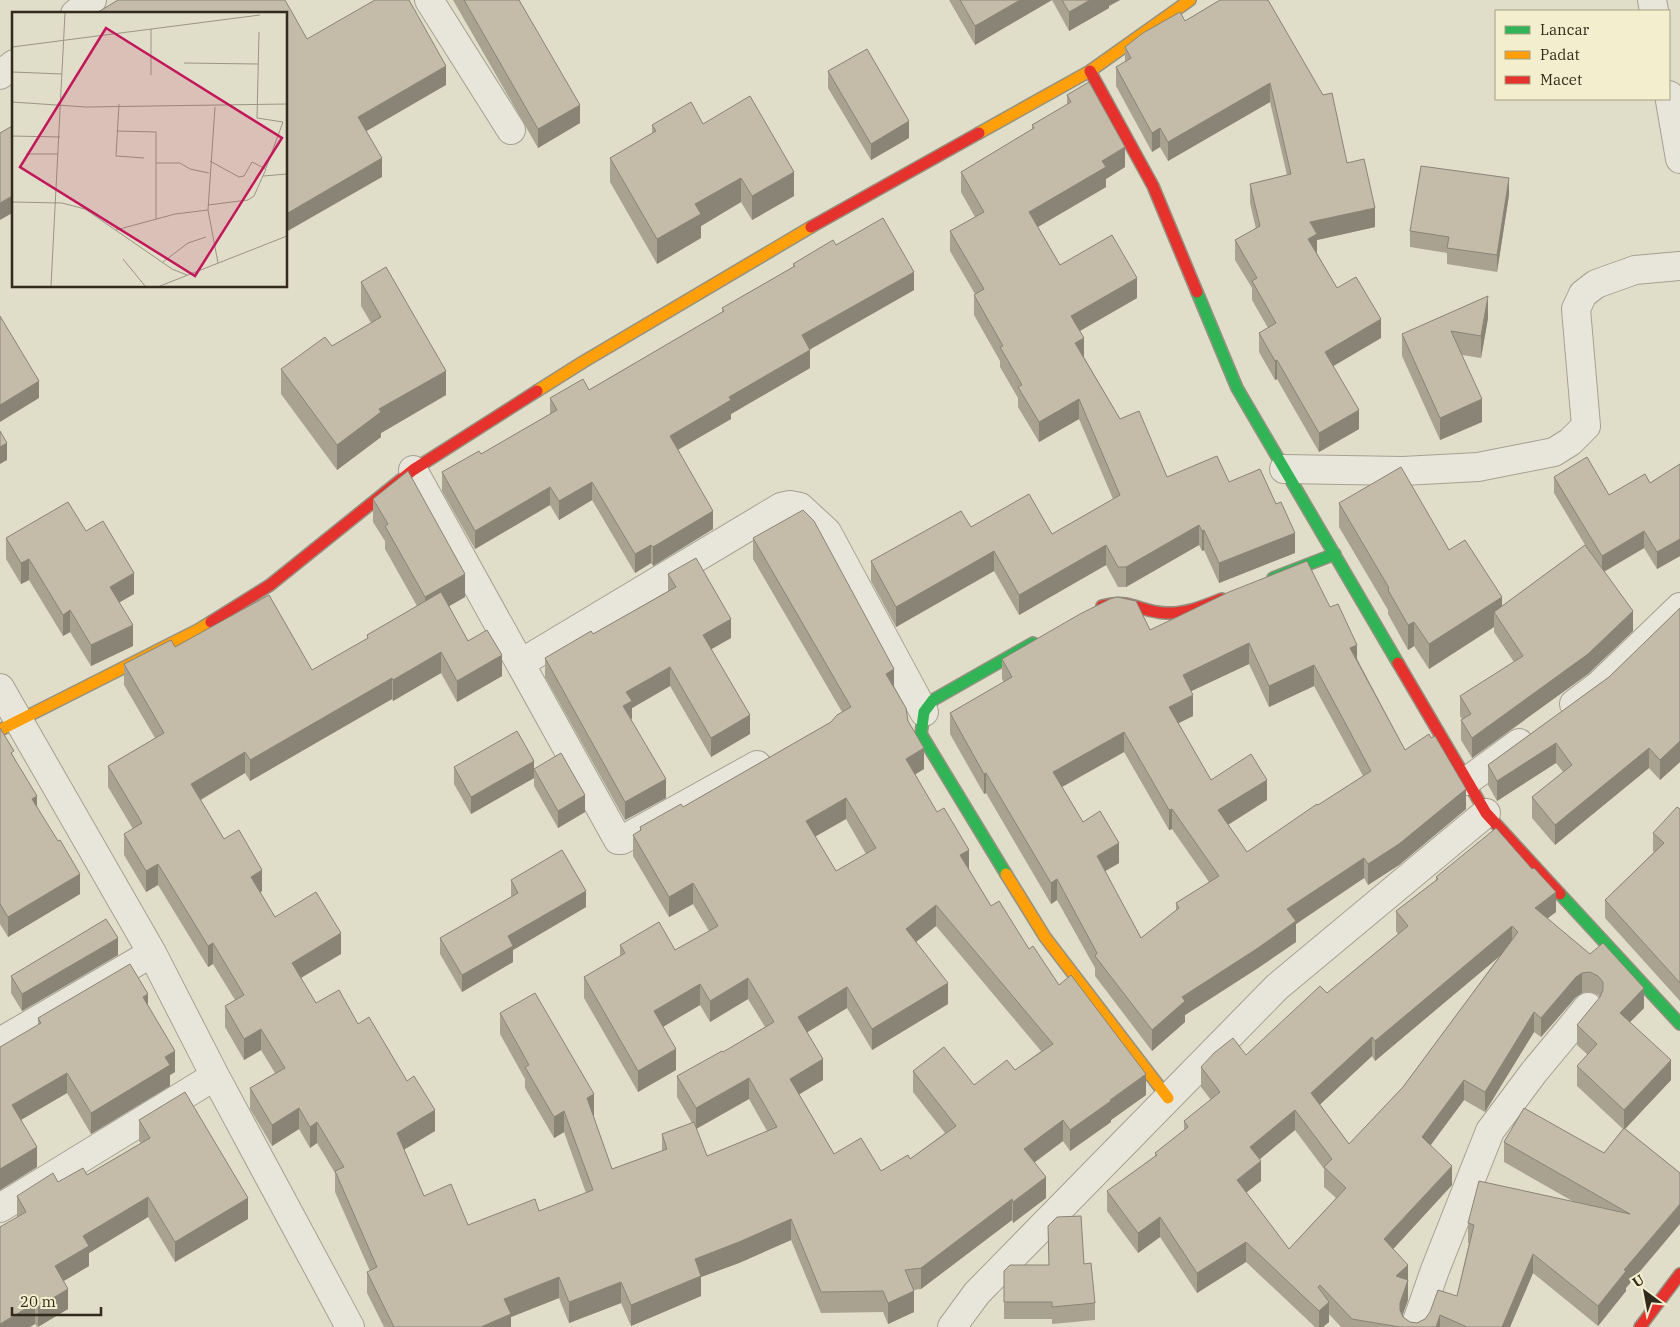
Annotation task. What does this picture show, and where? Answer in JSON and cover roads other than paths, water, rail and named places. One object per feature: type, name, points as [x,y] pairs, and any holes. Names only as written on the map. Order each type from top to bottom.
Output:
[{"type":"street","points":[[77,12],[92,0]]},
{"type":"street","points":[[429,0],[511,130]]},
{"type":"street","points":[[9,725],[198,630],[270,585],[414,470],[583,362],[778,246],[1090,71],[1190,0]]},
{"type":"street","points":[[0,75],[12,66]]},
{"type":"street","points":[[1090,71],[1153,186],[1237,388],[1486,813],[1680,1024]]},
{"type":"street","points":[[1670,100],[1680,159]]},
{"type":"street","points":[[1284,469],[1402,471],[1478,467],[1554,452],[1570,442],[1586,426],[1576,309],[1583,294],[1596,284],[1635,270],[1680,266]]},
{"type":"street","points":[[414,470],[618,840],[620,841],[779,753]]},
{"type":"street","points":[[521,663],[780,507],[790,504],[800,507],[827,532],[924,712]]},
{"type":"street","points":[[1261,583],[1335,554]]},
{"type":"street","points":[[1093,610],[1115,602],[1134,604],[1159,612],[1187,612],[1233,594]]},
{"type":"street","points":[[1467,781],[1598,686],[1680,607]]},
{"type":"street","points":[[1042,638],[932,700],[924,712],[921,734],[1045,937],[1168,1098]]},
{"type":"street","points":[[0,688],[9,725],[152,952],[215,1076],[350,1327]]},
{"type":"street","points":[[952,1327],[977,1293],[1277,987],[1486,813]]},
{"type":"street","points":[[0,1042],[152,952]]},
{"type":"street","points":[[1415,1327],[1434,1270],[1490,1131],[1534,1072],[1588,1007]]},
{"type":"street","points":[[0,1208],[215,1076]]},
{"type":"street","points":[[1640,1327],[1680,1274]]}]
